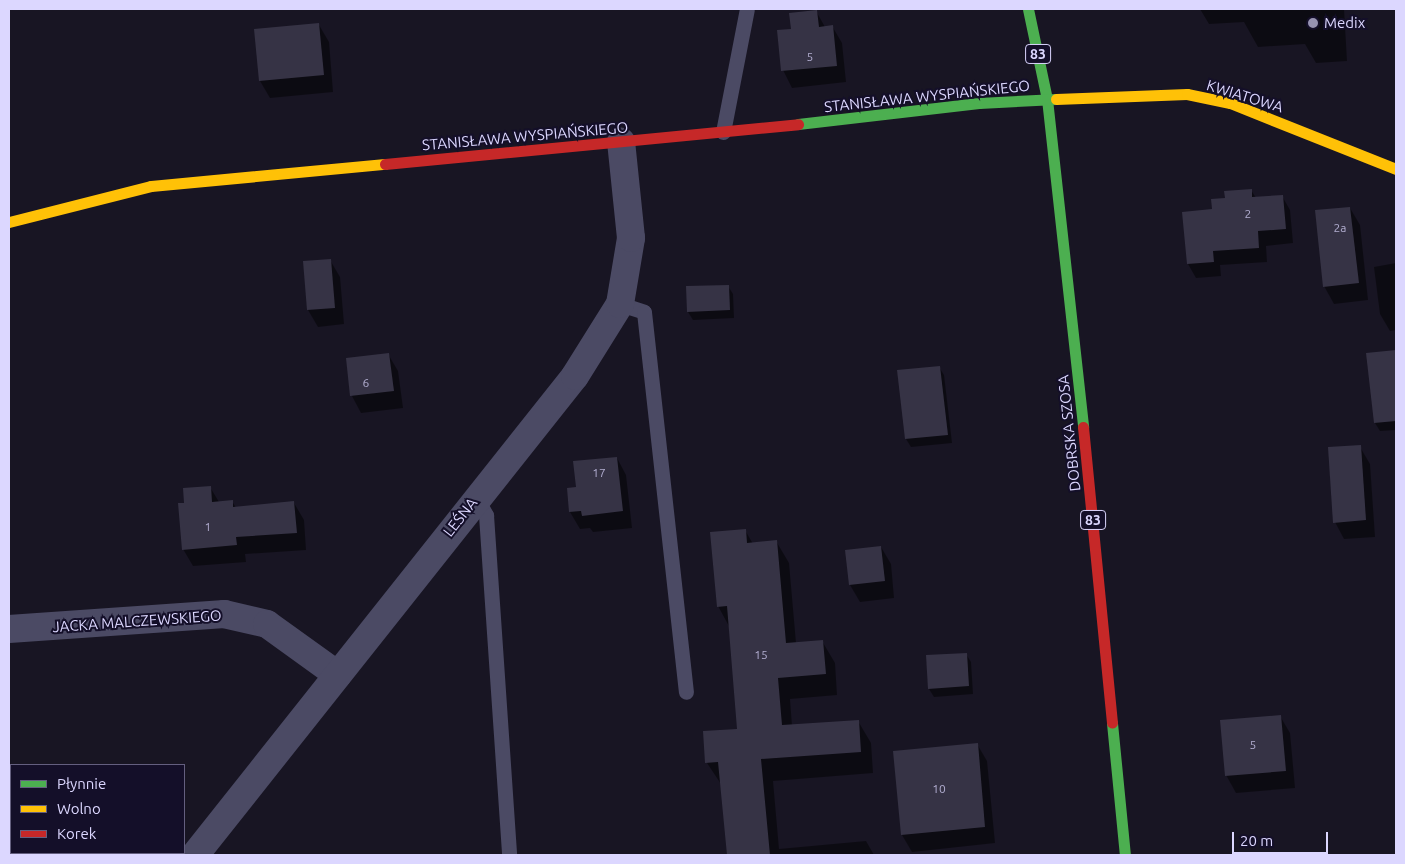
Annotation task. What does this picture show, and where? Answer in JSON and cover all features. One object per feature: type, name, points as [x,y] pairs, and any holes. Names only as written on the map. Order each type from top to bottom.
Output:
[{"type":"street","name":"DOBRSKA SZOSA","points":[[1028,9],[1047,99],[1064,232],[1125,855]]},
{"type":"street","name":"KWIATOWA","points":[[1047,99],[1187,94],[1230,103],[1396,169]]},
{"type":"street","name":"STANISŁAWA WYSPIAŃSKIEGO","points":[[9,222],[150,186],[622,142],[1047,99]]},
{"type":"street","name":"LEŚNA","points":[[195,855],[476,498],[575,376],[620,304],[631,238],[622,142]]},
{"type":"street","name":"JACKA MALCZEWSKIEGO","points":[[9,629],[224,614],[267,624],[338,675]]},
{"type":"lane","points":[[722,132],[747,9]]},
{"type":"lane","points":[[620,304],[644,312],[686,692]]},
{"type":"lane","points":[[476,498],[486,515],[509,855]]},
{"type":"building","points":[[817,10],[819,27],[833,25],[837,66],[781,71],[777,30],[791,29],[789,13]]},
{"type":"building","points":[[319,23],[324,75],[259,81],[254,29]]},
{"type":"building","points":[[1252,189],[1252,197],[1283,195],[1286,229],[1258,231],[1259,248],[1213,251],[1214,262],[1187,264],[1182,212],[1212,209],[1211,199],[1225,198],[1224,191]]},
{"type":"building","points":[[1350,207],[1359,283],[1323,287],[1315,210]]},
{"type":"building","points":[[331,259],[335,308],[307,310],[303,261]]},
{"type":"building","points":[[729,285],[730,310],[687,312],[686,286]]},
{"type":"building","points":[[1396,350],[1396,421],[1374,423],[1366,353]]},
{"type":"building","points":[[389,353],[394,391],[350,396],[346,358]]},
{"type":"building","points":[[940,366],[948,435],[905,439],[897,370]]},
{"type":"building","points":[[1361,445],[1366,520],[1333,523],[1328,447]]},
{"type":"building","points":[[617,457],[623,511],[582,516],[581,511],[569,512],[567,488],[576,487],[573,461]]},
{"type":"building","points":[[211,486],[212,502],[233,500],[233,507],[294,501],[297,533],[236,537],[237,545],[182,550],[178,503],[184,503],[183,488]]},
{"type":"building","points":[[746,529],[747,543],[777,540],[786,643],[823,640],[826,674],[778,678],[782,725],[859,720],[861,752],[761,759],[770,855],[727,855],[718,762],[705,763],[703,731],[737,729],[727,606],[717,607],[710,532]]},
{"type":"building","points":[[881,546],[885,581],[849,585],[845,550]]},
{"type":"building","points":[[967,653],[969,686],[928,689],[926,655]]},
{"type":"building","points":[[1281,715],[1286,771],[1225,776],[1220,720]]},
{"type":"building","points":[[978,743],[985,827],[901,835],[893,751]]},
{"type":"traffic: fast","points":[[1028,9],[1047,99],[1083,427]]},
{"type":"traffic: fast","points":[[798,124],[979,103],[1056,99]]},
{"type":"traffic: fast","points":[[1112,723],[1125,855]]},
{"type":"traffic: slow","points":[[1056,99],[1187,94],[1230,103],[1396,169]]},
{"type":"traffic: slow","points":[[9,222],[151,186],[385,164]]},
{"type":"traffic: jam","points":[[385,164],[798,124]]},
{"type":"traffic: jam","points":[[1083,427],[1112,723]]},
{"type":"place","name":"Medix","points":[[1313,23]]}]
